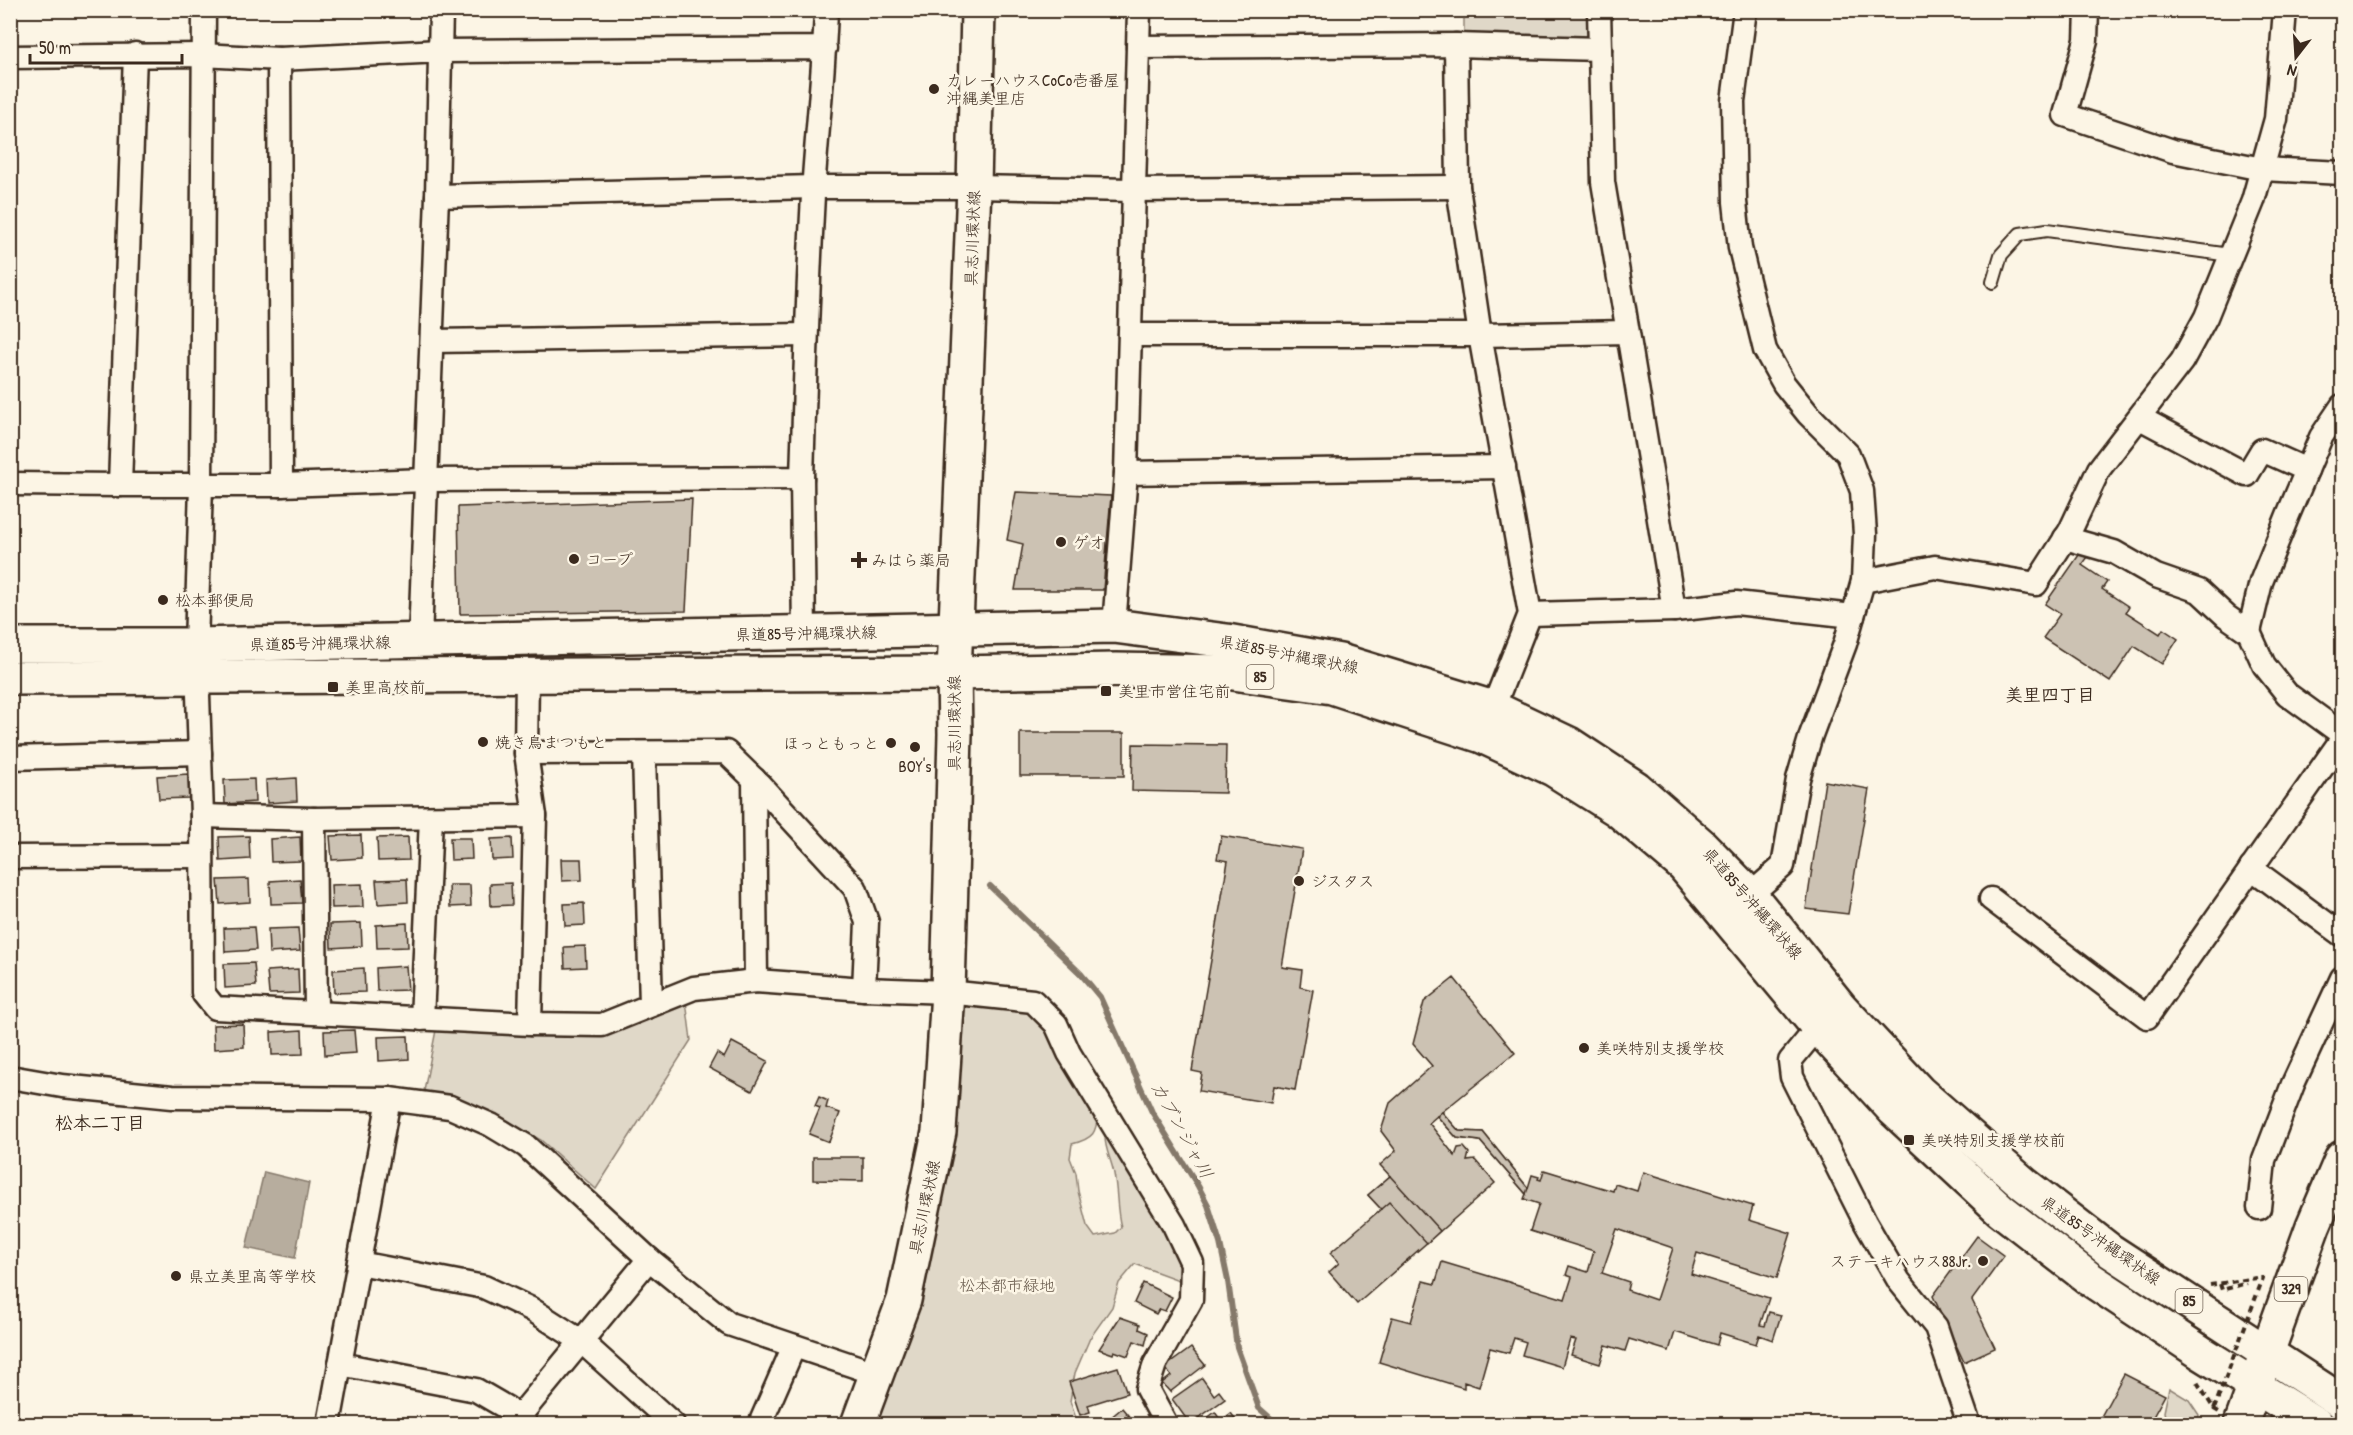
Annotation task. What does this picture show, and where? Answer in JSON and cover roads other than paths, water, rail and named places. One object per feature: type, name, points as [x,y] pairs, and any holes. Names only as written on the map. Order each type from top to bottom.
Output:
[{"type":"main road","name":"具志川環状線","points":[[858,1425],[904,1300],[939,1132],[948,992],[955,734],[954,674],[974,187],[978,10]]},
{"type":"main road","name":"県道85号沖縄環状線","points":[[10,645],[196,645],[1114,626],[1227,641],[1340,661],[1493,708],[1569,744],[1636,788],[1701,845],[1750,895],[1840,1006],[1920,1092],[2015,1176],[2109,1250],[2343,1402]]},
{"type":"main road","name":"県道85号沖縄環状線","points":[[10,678],[954,674],[1116,670],[1226,672],[1332,687],[1482,736],[1553,769],[1618,810],[1684,866],[1818,1027],[1894,1110],[2001,1210],[2090,1279],[2316,1425]]},
{"type":"main road","name":"329","points":[[2228,1417],[2256,1386],[2313,1226],[2343,1158]]},
{"type":"street","points":[[196,645],[201,486],[204,10]]},
{"type":"street","points":[[420,640],[437,196],[441,10]]},
{"type":"street","points":[[804,634],[802,478],[806,335],[826,10]]},
{"type":"street","points":[[1114,626],[1126,473],[1139,10]]},
{"type":"street","points":[[1599,10],[1603,182],[1674,610]]},
{"type":"street","points":[[1745,10],[1733,100],[1735,202],[1740,249],[1766,350],[1784,384],[1808,414],[1848,454],[1862,491],[1865,534],[1863,581],[1798,779],[1783,866],[1750,895]]},
{"type":"street","points":[[2088,10],[2086,40],[2065,115],[2174,150],[2262,169],[2343,173]]},
{"type":"street","points":[[1863,581],[1935,567],[2036,584],[2066,538],[2099,469],[2182,361],[2206,317],[2253,201],[2276,118],[2285,10]]},
{"type":"street","points":[[1138,47],[1456,45],[1600,49]]},
{"type":"street","points":[[1456,45],[1458,187],[1480,335],[1530,614],[1493,708]]},
{"type":"street","points":[[10,57],[135,54],[279,59],[441,51],[825,48]]},
{"type":"street","points":[[120,485],[135,54]]},
{"type":"street","points":[[279,59],[281,485]]},
{"type":"street","points":[[437,196],[814,187],[1133,190],[1458,187]]},
{"type":"street","points":[[1130,334],[1480,335],[1627,332]]},
{"type":"street","points":[[432,340],[806,335]]},
{"type":"street","points":[[2249,632],[2261,582],[2321,436],[2343,406]]},
{"type":"street","points":[[2140,418],[2247,475],[2262,450],[2307,470]]},
{"type":"street","points":[[1126,473],[1504,467]]},
{"type":"street","points":[[10,484],[201,486],[427,480],[802,478]]},
{"type":"street","points":[[2066,538],[2114,552],[2156,576],[2199,591],[2226,616],[2249,632],[2264,665],[2287,694],[2343,734]]},
{"type":"street","points":[[1530,614],[1674,610],[1736,603],[1853,616]]},
{"type":"street","points":[[527,675],[526,753],[535,816],[530,1024]]},
{"type":"street","points":[[200,677],[198,695],[202,816],[203,993],[215,1008],[530,1024],[602,1025],[694,988],[756,981],[864,989],[948,992],[1033,1001],[1056,1023],[1069,1053],[1174,1225],[1192,1263],[1191,1300],[1155,1364],[1147,1389],[1166,1425]]},
{"type":"street","points":[[1991,899],[2147,1017],[2343,739]]},
{"type":"street","points":[[526,753],[726,752],[855,888],[867,922],[864,989]]},
{"type":"street","points":[[10,758],[200,753]]},
{"type":"street","points":[[644,753],[651,1005]]},
{"type":"street","points":[[754,779],[756,981]]},
{"type":"street","points":[[202,816],[314,819],[535,816]]},
{"type":"street","points":[[422,1019],[431,818]]},
{"type":"street","points":[[314,819],[316,1012]]},
{"type":"street","points":[[10,857],[201,856]]},
{"type":"street","points":[[2251,868],[2343,935]]},
{"type":"street","points":[[2259,1208],[2264,1160],[2293,1084],[2343,978]]},
{"type":"street","points":[[1818,1027],[1790,1061],[1792,1077],[1899,1281],[1936,1327],[1969,1425]]},
{"type":"street","points":[[10,1077],[62,1086],[172,1097],[389,1099],[450,1107],[491,1125],[526,1146],[649,1259],[729,1324],[878,1374]]},
{"type":"street","points":[[329,1425],[389,1099]]},
{"type":"street","points":[[340,1364],[476,1390],[507,1408],[522,1421],[581,1341],[649,1259]]},
{"type":"street","points":[[359,1263],[484,1287],[531,1309],[581,1341],[673,1425]]},
{"type":"street","points":[[760,1425],[794,1346]]},
{"type":"lane","points":[[1993,282],[2001,255],[2020,234],[2047,230],[2223,254],[2234,252]]},
{"type":"waterway","name":"カブンジャ川","points":[[990,886],[1081,974],[1100,997],[1152,1112],[1208,1205],[1220,1243],[1228,1281],[1237,1347],[1259,1408],[1277,1424]]},
{"type":"place","name":"カレーハウスCoCo壱番屋 沖縄美里店","points":[[934,89]]},
{"type":"place","name":"ゲオ","points":[[1061,542]]},
{"type":"place","name":"コープ","points":[[574,559]]},
{"type":"place","name":"みはら薬局","points":[[859,560]]},
{"type":"place","name":"松本郵便局","points":[[163,600]]},
{"type":"place","name":"美里高校前","points":[[333,687]]},
{"type":"place","name":"美里市営住宅前","points":[[1106,691]]},
{"type":"place","name":"焼き鳥まつもと","points":[[483,742]]},
{"type":"place","name":"ほっともっと","points":[[891,743]]},
{"type":"place","name":"BOY's","points":[[915,747]]},
{"type":"place","name":"ジスタス","points":[[1299,881]]},
{"type":"place","name":"美咲特別支援学校","points":[[1584,1048]]},
{"type":"place","name":"美咲特別支援学校前","points":[[1909,1140]]},
{"type":"place","name":"ステーキハウス88Jr.","points":[[1983,1261]]},
{"type":"place","name":"県立美里高等学校","points":[[176,1276]]},
{"type":"district","name":"美里四丁目","points":[[2050,695]]},
{"type":"district","name":"松本二丁目","points":[[100,1123]]},
{"type":"park label","name":"松本都市緑地","points":[[1007,1285]]}]
